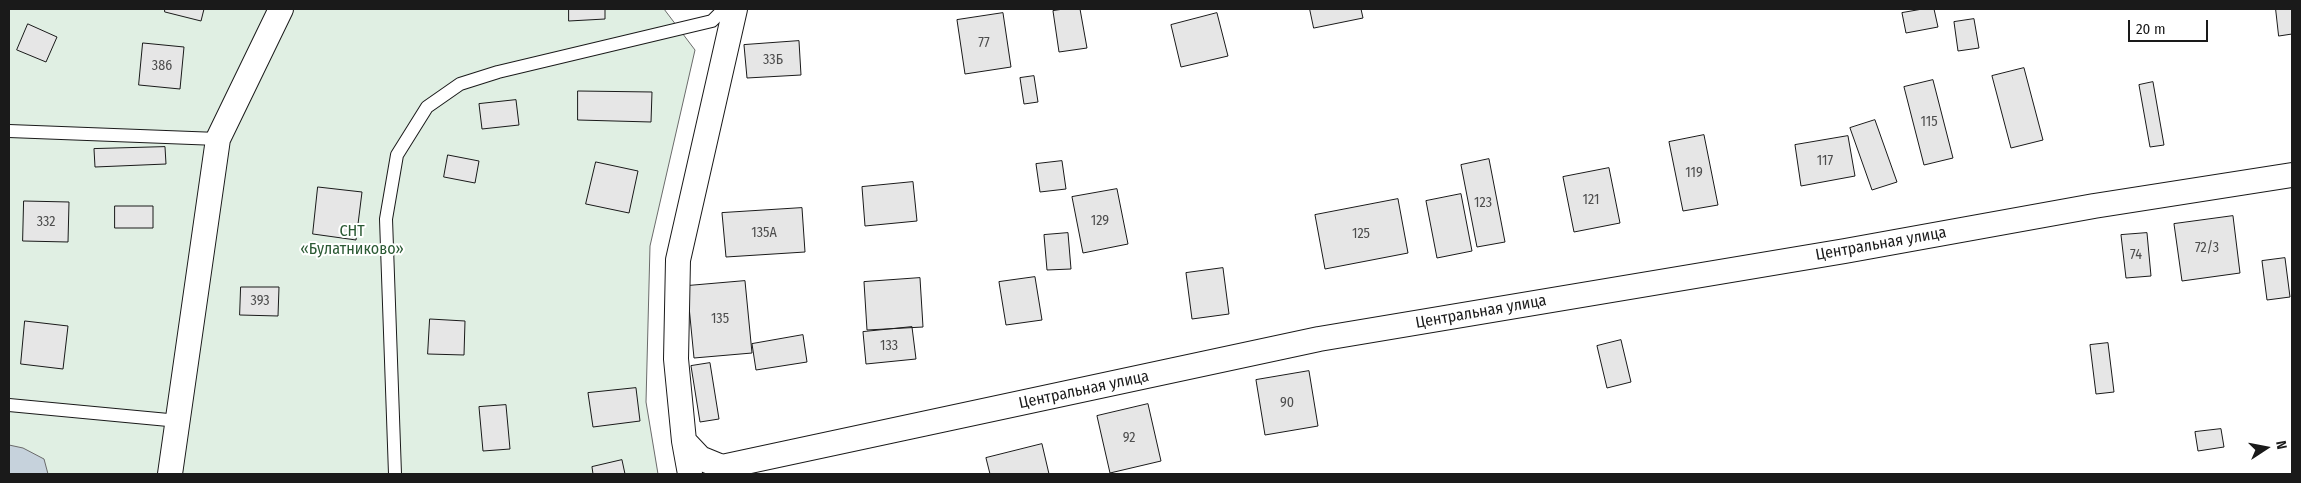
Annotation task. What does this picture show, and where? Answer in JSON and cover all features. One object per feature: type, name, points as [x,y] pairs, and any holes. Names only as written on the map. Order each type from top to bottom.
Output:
[{"type":"street","points":[[170,474],[218,139],[281,9]]},
{"type":"street","points":[[690,474],[684,441],[676,359],[678,260],[735,9]]},
{"type":"street","name":"Центральная улица","points":[[684,441],[700,458],[722,467],[1319,339],[1845,251],[2094,206],[2292,175]]},
{"type":"lane","points":[[395,474],[386,219],[397,155],[427,107],[460,84],[498,72],[712,21],[724,9]]},
{"type":"lane","points":[[9,130],[218,139]]},
{"type":"lane","points":[[9,406],[179,420]]},
{"type":"green space","name":"СНТ «Булатниково»","points":[[9,9],[664,9],[695,50],[650,246],[646,402],[658,474],[9,474]]},
{"type":"shaded area","points":[[9,445],[23,448],[44,459],[48,474],[9,474]]},
{"type":"building","points":[[165,9],[204,9],[201,21],[165,12]]},
{"type":"building","points":[[569,9],[605,9],[605,19],[569,21]]},
{"type":"building","points":[[1080,9],[1087,48],[1059,52],[1053,11]]},
{"type":"building","points":[[1310,9],[1361,9],[1363,18],[1314,28]]},
{"type":"building","points":[[1934,9],[1938,27],[1906,33],[1902,13]]},
{"type":"building","points":[[2276,9],[2292,9],[2292,34],[2279,36]]},
{"type":"building","points":[[1003,13],[1011,67],[965,74],[957,20]]},
{"type":"building","points":[[1217,13],[1228,56],[1181,67],[1171,25]]},
{"type":"building","points":[[1974,19],[1979,48],[1958,51],[1954,22]]},
{"type":"building","points":[[28,24],[57,37],[46,62],[17,50]]},
{"type":"building","points":[[799,41],[801,75],[747,78],[744,45]]},
{"type":"building","points":[[143,43],[184,47],[180,89],[139,85]]},
{"type":"building","points":[[2024,68],[2043,140],[2011,148],[1992,76]]},
{"type":"building","points":[[1034,76],[1038,102],[1024,104],[1020,78]]},
{"type":"building","points":[[1933,80],[1953,158],[1924,165],[1904,87]]},
{"type":"building","points":[[2153,82],[2164,145],[2150,147],[2139,85]]},
{"type":"building","points":[[578,91],[652,92],[651,122],[578,120]]},
{"type":"building","points":[[516,100],[519,125],[482,129],[479,104]]},
{"type":"building","points":[[1875,120],[1897,182],[1872,190],[1850,128]]},
{"type":"building","points":[[1704,135],[1718,205],[1683,211],[1669,142]]},
{"type":"building","points":[[1848,136],[1855,176],[1801,186],[1795,145]]},
{"type":"building","points":[[165,147],[166,164],[95,167],[94,149]]},
{"type":"building","points":[[448,155],[479,161],[475,183],[444,177]]},
{"type":"building","points":[[1489,159],[1505,242],[1477,247],[1461,165]]},
{"type":"building","points":[[1062,161],[1066,189],[1040,192],[1036,164]]},
{"type":"building","points":[[596,162],[638,171],[629,213],[586,204]]},
{"type":"building","points":[[1609,168],[1620,223],[1574,232],[1563,177]]},
{"type":"building","points":[[913,182],[917,221],[865,226],[862,187]]},
{"type":"building","points":[[318,187],[362,192],[356,240],[313,234]]},
{"type":"building","points":[[1117,189],[1128,244],[1083,253],[1072,197]]},
{"type":"building","points":[[1461,194],[1472,251],[1437,258],[1426,201]]},
{"type":"building","points":[[1398,199],[1408,253],[1325,269],[1315,215]]},
{"type":"building","points":[[24,201],[69,202],[68,242],[23,241]]},
{"type":"building","points":[[115,206],[153,206],[153,228],[115,228]]},
{"type":"building","points":[[802,208],[805,252],[726,257],[722,213]]},
{"type":"building","points":[[2233,216],[2240,273],[2182,281],[2174,224]]},
{"type":"building","points":[[1068,233],[1071,269],[1047,270],[1044,235]]},
{"type":"building","points":[[2147,233],[2151,276],[2126,278],[2121,235]]},
{"type":"building","points":[[2285,258],[2290,297],[2267,300],[2262,261]]},
{"type":"building","points":[[1223,268],[1229,314],[1192,319],[1186,273]]},
{"type":"building","points":[[1035,277],[1042,320],[1006,325],[999,282]]},
{"type":"building","points":[[920,278],[923,327],[867,330],[864,282]]},
{"type":"building","points":[[745,281],[752,353],[694,358],[687,286]]},
{"type":"building","points":[[241,287],[279,287],[278,316],[240,315]]},
{"type":"building","points":[[430,319],[465,321],[464,355],[428,354]]},
{"type":"building","points":[[25,321],[68,326],[63,369],[21,364]]},
{"type":"building","points":[[912,327],[916,359],[866,364],[863,332]]},
{"type":"building","points":[[803,335],[807,362],[756,370],[752,344]]},
{"type":"building","points":[[1621,340],[1631,382],[1607,388],[1597,346]]},
{"type":"building","points":[[2108,343],[2114,392],[2096,394],[2090,345]]},
{"type":"building","points":[[710,363],[719,419],[700,422],[691,366]]},
{"type":"building","points":[[1309,371],[1318,426],[1265,435],[1256,380]]},
{"type":"building","points":[[636,388],[640,421],[593,427],[588,393]]},
{"type":"building","points":[[1148,404],[1161,461],[1110,473],[1097,416]]},
{"type":"building","points":[[506,405],[510,449],[483,451],[479,407]]},
{"type":"building","points":[[2221,429],[2224,447],[2198,451],[2195,432]]},
{"type":"building","points":[[1042,444],[1049,474],[990,474],[986,458]]},
{"type":"building","points":[[622,460],[625,474],[593,474],[592,467]]}]
